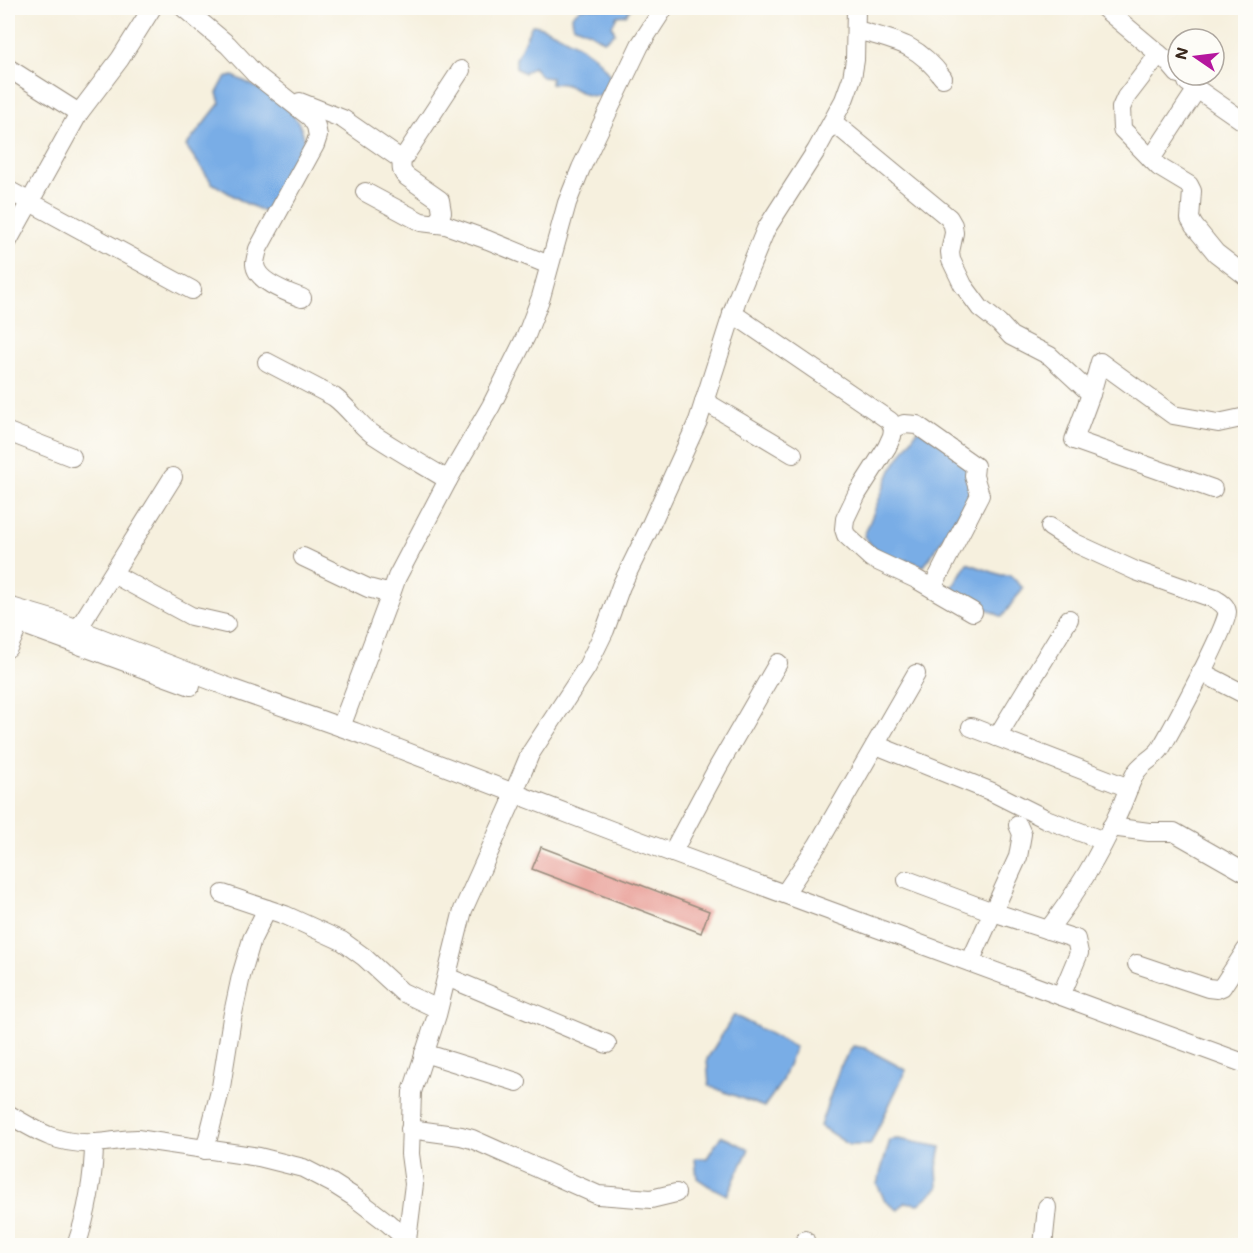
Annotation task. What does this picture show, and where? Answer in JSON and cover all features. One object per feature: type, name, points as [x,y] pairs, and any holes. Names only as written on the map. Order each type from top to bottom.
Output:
[{"type":"street","points":[[8,241],[79,113],[120,59],[152,8]]},
{"type":"street","points":[[184,8],[228,45],[255,74],[310,118],[316,126],[318,136],[315,145],[258,249],[255,264],[263,277],[276,287],[302,298]]},
{"type":"street","points":[[342,727],[397,577],[448,480],[491,406],[526,336],[541,297],[567,203],[593,140],[640,45],[664,8]]},
{"type":"street","points":[[407,1243],[414,1184],[410,1154],[412,1092],[447,977],[463,910],[530,754],[592,658],[621,586],[686,448],[704,401],[732,313],[766,229],[833,122],[852,78],[855,60],[856,8]]},
{"type":"street","points":[[1104,8],[1166,61]]},
{"type":"street","points":[[856,30],[905,44],[932,62],[944,78]]},
{"type":"street","points":[[1159,54],[1120,108],[1122,129],[1159,167],[1189,185],[1192,191],[1190,219],[1194,226],[1216,253],[1245,276]]},
{"type":"street","points":[[8,68],[79,113]]},
{"type":"street","points":[[437,224],[442,212],[440,200],[402,173],[402,160],[462,70]]},
{"type":"street","points":[[1194,87],[1245,123]]},
{"type":"street","points":[[1151,159],[1197,89]]},
{"type":"street","points":[[285,96],[342,119],[402,160]]},
{"type":"street","points":[[833,122],[949,218],[954,232],[950,252],[951,261],[963,285],[980,308],[1011,336],[1050,356],[1091,394]]},
{"type":"street","points":[[8,190],[192,290]]},
{"type":"street","points":[[365,192],[421,222],[446,225],[549,265]]},
{"type":"street","points":[[732,313],[890,422],[893,429],[888,447],[856,494],[845,519],[846,535],[853,544],[872,558],[932,588],[973,612]]},
{"type":"street","points":[[267,362],[334,397],[371,432],[448,480]]},
{"type":"street","points":[[1213,489],[1074,440],[1100,362],[1173,415],[1218,423],[1245,417]]},
{"type":"street","points":[[704,401],[793,454]]},
{"type":"street","points":[[893,429],[903,424],[917,425],[975,466],[974,476],[980,495],[932,588]]},
{"type":"street","points":[[8,432],[72,457]]},
{"type":"street","points":[[78,629],[173,477]]},
{"type":"street","points":[[1048,930],[1070,901],[1108,834],[1136,771],[1160,749],[1202,672],[1227,613],[1224,605],[1215,599],[1136,571],[1075,543],[1050,527]]},
{"type":"street","points":[[303,556],[368,588],[391,594]]},
{"type":"street","points":[[113,574],[191,616],[226,624]]},
{"type":"street","points":[[8,606],[78,629],[232,689],[342,727],[654,858],[1041,995],[1245,1076]]},
{"type":"street","points":[[998,737],[1069,619]]},
{"type":"street","points":[[8,648],[14,621],[267,714],[672,853],[970,962],[1041,995],[1061,996],[1245,1064]]},
{"type":"street","points":[[672,853],[778,663]]},
{"type":"street","points":[[1202,672],[1245,695]]},
{"type":"street","points":[[785,894],[818,844],[916,674]]},
{"type":"street","points":[[971,727],[1128,788]]},
{"type":"street","points":[[876,745],[990,791],[1046,819],[1108,834],[1174,832],[1245,873]]},
{"type":"street","points":[[970,962],[1018,857],[1022,834],[1018,825]]},
{"type":"street","points":[[907,880],[993,912],[1076,939],[1079,953],[1061,996]]},
{"type":"street","points":[[223,894],[285,915],[351,947],[402,992],[438,1009]]},
{"type":"street","points":[[205,1150],[221,1088],[241,976],[252,939],[267,909]]},
{"type":"street","points":[[1137,964],[1216,989],[1222,987],[1245,951]]},
{"type":"street","points":[[447,977],[607,1044]]},
{"type":"street","points":[[424,1053],[517,1082]]},
{"type":"street","points":[[8,1114],[52,1139],[94,1143],[131,1139],[260,1157],[303,1168],[354,1197],[407,1243]]},
{"type":"street","points":[[410,1129],[472,1139],[598,1195],[651,1199],[676,1193]]},
{"type":"street","points":[[76,1245],[81,1233],[94,1163],[94,1143]]},
{"type":"street","points":[[1043,1245],[1047,1207]]},
{"type":"water","points":[[581,8],[631,8],[626,15],[617,16],[612,26],[615,33],[604,41],[573,25],[572,16]]},
{"type":"water","points":[[532,25],[564,38],[598,59],[612,79],[600,96],[586,94],[565,84],[551,84],[551,78],[542,77],[533,67],[524,73],[516,68],[516,59]]},
{"type":"water","points":[[233,76],[255,86],[278,101],[297,120],[302,131],[304,143],[300,159],[270,214],[245,203],[212,183],[186,146],[220,103],[217,93],[225,78]]},
{"type":"water","points":[[918,429],[983,470],[953,524],[924,566],[907,560],[904,567],[873,547],[864,536],[891,470]]},
{"type":"water","points":[[967,563],[1001,575],[1010,575],[1023,588],[1002,617],[951,590]]},
{"type":"water","points":[[734,1015],[795,1047],[781,1083],[764,1107],[709,1086],[707,1059]]},
{"type":"water","points":[[853,1046],[865,1048],[906,1070],[870,1145],[849,1145],[820,1126],[840,1067]]},
{"type":"water","points":[[721,1136],[749,1149],[727,1195],[697,1178],[695,1158],[707,1158]]},
{"type":"water","points":[[898,1139],[941,1147],[937,1167],[938,1188],[919,1204],[905,1202],[898,1210],[885,1201],[877,1184],[890,1140]]},
{"type":"building","points":[[541,847],[709,911],[701,933],[532,869]]}]
